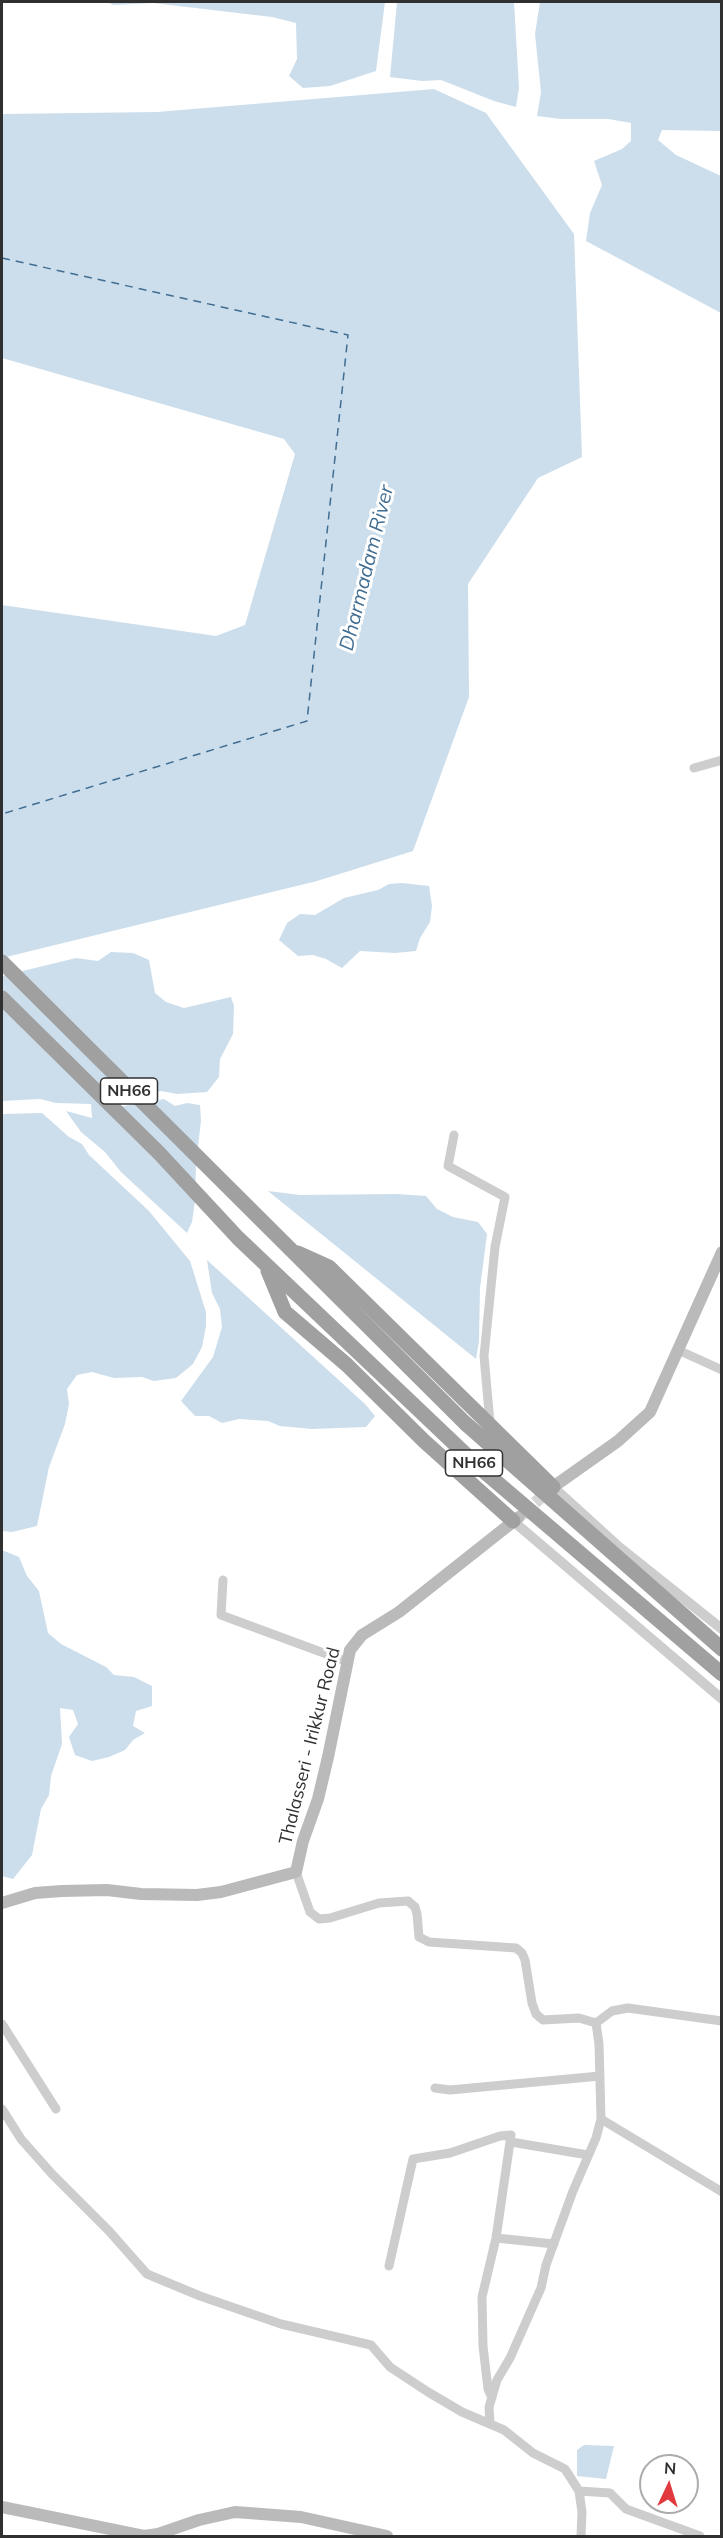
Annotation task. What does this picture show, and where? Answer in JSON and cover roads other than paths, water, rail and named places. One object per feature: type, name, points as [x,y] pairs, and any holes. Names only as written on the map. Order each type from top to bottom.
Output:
[{"type":"highway","name":"NH66","points":[[2,962],[258,1220],[491,1447],[722,1648]]},
{"type":"highway","name":"NH66","points":[[2,998],[159,1153],[238,1238],[480,1468],[722,1674]]},
{"type":"highway","points":[[287,1248],[329,1267],[553,1487]]},
{"type":"highway","points":[[266,1264],[285,1311],[347,1365],[424,1441],[516,1519]]},
{"type":"main road","points":[[553,1487],[618,1441],[650,1412],[722,1252]]},
{"type":"main road","name":"Thalasseri - Irikkur Road","points":[[2,1903],[35,1893],[62,1891],[107,1890],[151,1895],[197,1895],[221,1892],[296,1872],[303,1841],[318,1799],[350,1650],[362,1635],[399,1612],[516,1519]]},
{"type":"main road","points":[[2,2507],[144,2536],[235,2512],[301,2517],[387,2536]]},
{"type":"street","points":[[694,768],[722,760]]},
{"type":"street","points":[[454,1135],[448,1166],[505,1197],[495,1247],[484,1356],[489,1423]]},
{"type":"street","points":[[678,1350],[722,1370]]},
{"type":"street","points":[[553,1487],[619,1547],[722,1629]]},
{"type":"street","points":[[516,1519],[722,1699]]},
{"type":"street","points":[[223,1580],[221,1615],[348,1662]]},
{"type":"street","points":[[296,1872],[310,1912],[319,1919],[330,1918],[379,1903],[408,1901],[415,1907],[419,1937],[429,1942],[516,1948],[522,1953],[532,2003],[536,2014],[543,2020],[579,2018],[596,2023]]},
{"type":"street","points":[[596,2023],[612,2011],[628,2008],[722,2021]]},
{"type":"street","points":[[490,2423],[489,2407],[497,2380],[510,2358],[541,2288],[546,2265],[596,2138],[601,2119],[596,2023]]},
{"type":"street","points":[[2,2024],[56,2109]]},
{"type":"street","points":[[435,2088],[450,2090],[600,2076]]},
{"type":"street","points":[[2,2109],[21,2139],[147,2274],[200,2296],[281,2324],[371,2345],[390,2367],[428,2392],[462,2412],[504,2430],[533,2453],[565,2469],[579,2491],[582,2512],[581,2536]]},
{"type":"street","points":[[601,2119],[722,2192]]},
{"type":"street","points":[[389,2266],[413,2159],[450,2153],[507,2134],[511,2135],[496,2238],[482,2297],[483,2346],[488,2389],[492,2398]]},
{"type":"street","points":[[511,2142],[588,2155]]},
{"type":"street","points":[[496,2238],[554,2244]]},
{"type":"street","points":[[579,2491],[610,2493],[626,2509],[699,2536]]},
{"type":"water","points":[[107,2],[385,2],[376,71],[330,86],[303,88],[289,76],[297,59],[296,23],[272,17],[153,3],[113,5]]},
{"type":"water","points":[[397,2],[514,2],[519,88],[516,107],[494,101],[441,80],[422,81],[390,77]]},
{"type":"water","points":[[540,2],[721,2],[721,131],[662,130],[658,140],[676,155],[721,176],[721,313],[586,241],[590,213],[602,185],[594,161],[622,149],[631,141],[631,123],[608,119],[561,119],[537,116],[541,92],[535,34]]},
{"type":"water","name":"Dharmadam River","points":[[434,89],[486,113],[574,234],[582,457],[538,478],[468,584],[469,697],[413,851],[317,881],[2,958],[2,605],[216,636],[245,625],[295,454],[284,439],[2,358],[2,114],[157,112]]},
{"type":"water","points":[[389,884],[429,886],[432,906],[430,922],[420,938],[416,951],[395,953],[360,951],[342,968],[313,955],[298,956],[279,940],[287,923],[300,914],[315,915],[344,898],[378,890]]},
{"type":"water","points":[[111,952],[133,953],[149,960],[155,993],[166,1002],[184,1008],[231,997],[234,1006],[233,1034],[220,1059],[219,1077],[207,1092],[177,1094],[161,1091],[126,1099],[118,1107],[164,1099],[175,1106],[187,1103],[200,1105],[201,1121],[196,1163],[195,1201],[192,1222],[187,1233],[121,1172],[105,1152],[81,1132],[66,1111],[92,1118],[91,1104],[56,1103],[40,1099],[2,1101],[2,976],[76,958],[98,961]]},
{"type":"water","points":[[42,1113],[69,1137],[82,1144],[89,1155],[149,1211],[190,1261],[206,1312],[206,1326],[202,1347],[193,1364],[176,1378],[154,1381],[142,1377],[114,1378],[92,1372],[77,1375],[67,1389],[69,1404],[65,1424],[49,1467],[37,1526],[12,1532],[2,1531],[2,1114]]},
{"type":"water","points":[[268,1191],[300,1195],[426,1196],[437,1209],[453,1217],[478,1222],[487,1234],[480,1288],[479,1341],[476,1359]]},
{"type":"water","points":[[207,1260],[365,1404],[375,1416],[366,1427],[312,1429],[280,1426],[268,1421],[239,1419],[222,1423],[209,1416],[195,1416],[181,1401],[213,1357],[222,1327],[220,1309],[212,1293]]},
{"type":"water","points":[[2,1550],[19,1557],[27,1576],[39,1591],[48,1633],[61,1644],[106,1667],[114,1675],[134,1677],[152,1686],[152,1706],[136,1711],[133,1726],[145,1733],[133,1740],[125,1750],[109,1757],[92,1761],[75,1755],[69,1737],[78,1724],[73,1710],[60,1708],[62,1744],[51,1776],[49,1795],[41,1809],[32,1855],[13,1879],[2,1876]]},
{"type":"water","points":[[584,2445],[614,2446],[606,2479],[577,2476],[577,2450]]},
{"type":"tunnel","points":[[522,1515],[551,1488]]}]
